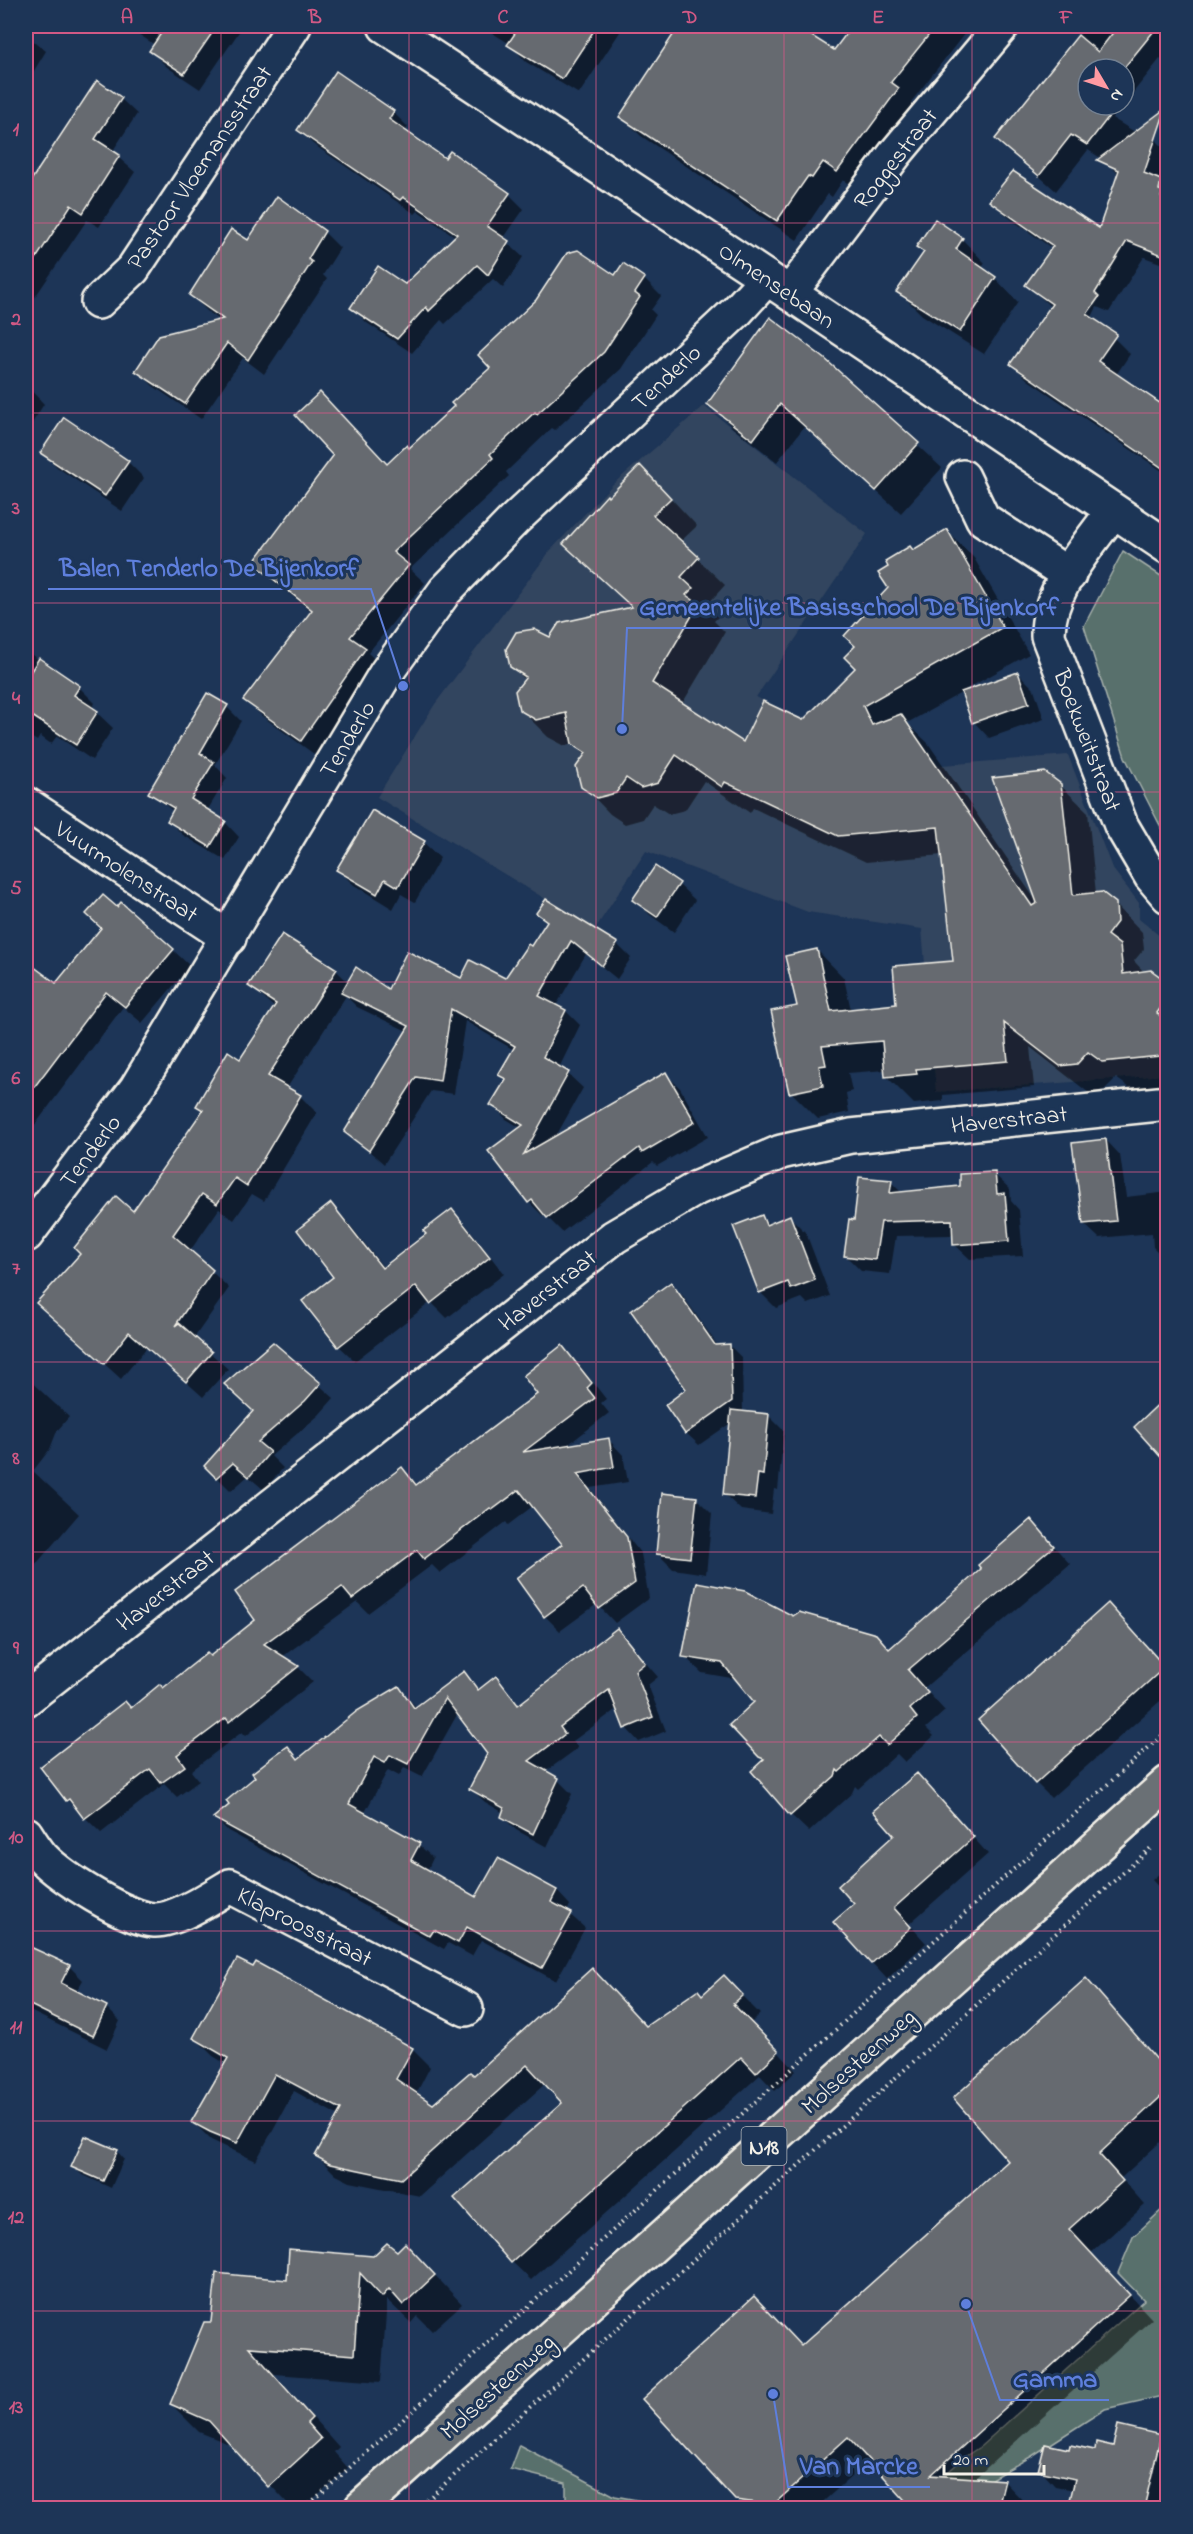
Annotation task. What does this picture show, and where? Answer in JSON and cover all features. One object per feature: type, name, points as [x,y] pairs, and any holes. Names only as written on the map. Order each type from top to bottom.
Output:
[{"type":"main road","name":"Molsesteenweg","points":[[361,2508],[1167,1783]]},
{"type":"street","name":"Pastoor Vloemansstraat","points":[[98,302],[133,269],[294,26]]},
{"type":"street","name":"Olmensebaan","points":[[384,26],[779,286],[1167,547]]},
{"type":"street","name":"Roggestraat","points":[[779,286],[895,154],[1002,26]]},
{"type":"street","name":"Tenderlo","points":[[26,1235],[136,1089],[229,938],[386,673],[445,591],[514,520],[737,311],[779,286]]},
{"type":"street","points":[[963,477],[983,519],[1069,575]]},
{"type":"street","name":"Boekweitstraat","points":[[1113,511],[1053,602],[1048,620],[1048,636],[1122,825],[1150,876],[1167,896]]},
{"type":"street","name":"Vuurmolenstraat","points":[[26,804],[229,938]]},
{"type":"street","name":"Haverstraat","points":[[26,1699],[614,1237],[697,1188],[781,1152],[850,1136],[1167,1103]]},
{"type":"street","name":"Klaproosstraat","points":[[26,1834],[42,1857],[69,1879],[128,1913],[156,1920],[193,1908],[230,1886],[466,2009]]},
{"type":"path","points":[[306,2508],[1167,1730]]},
{"type":"path","points":[[418,2508],[1159,1841]]},
{"type":"shaded area","points":[[704,406],[867,534],[756,697],[904,768],[1068,755],[1112,868],[1139,903],[1139,919],[1167,942],[1167,1075],[936,1092],[922,929],[808,912],[646,851],[595,929],[377,797],[435,704],[550,551],[613,484]]},
{"type":"green space","points":[[1123,551],[1167,580],[1167,839],[1125,757],[1084,626]]},
{"type":"green space","points":[[1167,2205],[1167,2395],[1105,2409],[1032,2456],[940,2508],[907,2508],[966,2456],[981,2446],[1144,2300],[1118,2273],[1133,2237]]},
{"type":"green space","points":[[519,2445],[615,2496],[681,2508],[566,2508],[566,2483],[510,2469]]},
{"type":"building","points":[[166,26],[217,26],[184,74],[149,51]]},
{"type":"building","points":[[520,26],[597,26],[562,79],[507,45]]},
{"type":"building","points":[[679,26],[796,26],[834,50],[852,26],[936,26],[891,82],[899,88],[837,172],[823,162],[812,178],[808,176],[777,221],[619,117]]},
{"type":"building","points":[[1118,26],[1158,26],[1133,57],[1076,57],[1076,117],[1108,117],[1087,145],[1071,135],[1039,176],[995,139],[1078,35],[1098,52]]},
{"type":"building","points":[[336,71],[394,111],[389,119],[445,158],[450,151],[510,193],[487,226],[509,241],[488,275],[477,265],[429,311],[426,307],[397,339],[350,308],[378,266],[405,284],[457,234],[403,197],[400,200],[297,130]]},
{"type":"building","points":[[97,80],[122,98],[95,139],[120,155],[83,213],[71,205],[26,274],[26,188]]},
{"type":"building","points":[[1166,108],[1144,173],[1161,180],[1159,190],[1163,191],[1161,197],[1167,200],[1167,257],[1127,241],[1095,293],[1099,297],[1087,314],[1117,334],[1098,361],[1167,408],[1167,471],[1010,364],[1052,304],[1025,285],[1053,246],[989,201],[1013,171],[1099,228],[1119,170],[1097,160]]},
{"type":"building","points":[[277,196],[325,231],[308,259],[312,262],[248,360],[227,343],[185,404],[135,371],[159,335],[223,319],[189,295],[231,229],[248,240]]},
{"type":"building","points":[[935,219],[963,238],[956,249],[996,277],[960,332],[896,292],[924,252],[916,247]]},
{"type":"building","points":[[578,250],[615,275],[623,263],[645,278],[635,293],[640,297],[604,352],[490,454],[493,458],[393,552],[409,565],[350,637],[366,648],[301,741],[243,700],[312,610],[253,563],[333,456],[295,415],[320,392],[387,464],[407,445],[409,448],[454,406],[451,403],[490,368],[478,355],[536,300],[567,253]]},
{"type":"building","points":[[770,317],[824,358],[919,443],[876,491],[780,404],[753,440],[707,404]]},
{"type":"building","points":[[64,417],[129,461],[105,496],[40,453]]},
{"type":"building","points":[[640,465],[671,498],[653,515],[699,557],[681,577],[693,588],[686,595],[699,604],[652,683],[743,742],[763,701],[803,720],[855,668],[844,657],[855,646],[844,636],[888,588],[878,573],[888,567],[885,561],[910,546],[913,550],[947,529],[1003,627],[863,706],[872,725],[901,714],[1032,906],[1037,903],[992,778],[1045,772],[1061,784],[1073,895],[1102,892],[1116,903],[1117,922],[1107,935],[1120,945],[1123,974],[1151,970],[1166,981],[1167,999],[1157,1013],[1167,1022],[1167,1046],[1160,1056],[1102,1062],[1088,1052],[1077,1064],[1060,1066],[1004,1023],[1008,1061],[916,1069],[917,1074],[885,1077],[882,1041],[822,1046],[826,1065],[819,1066],[823,1086],[789,1093],[771,1011],[797,1006],[785,956],[817,949],[831,1011],[896,1004],[893,966],[953,961],[938,827],[838,836],[725,782],[722,787],[676,755],[658,783],[641,788],[626,778],[616,793],[597,798],[581,787],[576,767],[586,753],[572,744],[566,713],[536,720],[519,710],[515,691],[526,677],[510,667],[506,649],[516,632],[534,629],[550,637],[559,623],[632,607],[563,544],[607,495],[608,497]]},
{"type":"building","points":[[39,658],[80,686],[74,695],[98,711],[76,745],[26,712],[26,679]]},
{"type":"building","points":[[1018,672],[1029,703],[972,723],[961,692]]},
{"type":"building","points":[[207,693],[228,705],[200,753],[214,762],[191,799],[226,821],[210,847],[167,821],[174,808],[148,793]]},
{"type":"building","points":[[372,810],[425,841],[398,887],[385,879],[377,894],[336,870]]},
{"type":"building","points":[[655,866],[680,883],[657,917],[632,900]]},
{"type":"building","points":[[103,895],[117,907],[121,902],[174,949],[125,1007],[106,992],[26,1098],[26,961],[56,983],[101,928],[86,914]]},
{"type":"building","points":[[546,899],[618,943],[602,966],[571,941],[539,996],[566,1010],[543,1057],[569,1072],[524,1154],[666,1072],[695,1122],[642,1153],[639,1148],[547,1218],[532,1200],[528,1203],[488,1151],[523,1125],[490,1105],[506,1079],[498,1075],[515,1046],[451,1009],[440,1081],[416,1077],[369,1151],[344,1132],[409,1026],[341,993],[356,967],[388,989],[407,951],[461,978],[470,960],[505,978],[528,944],[531,946],[547,921],[536,913]]},
{"type":"building","points":[[282,934],[337,969],[268,1076],[301,1095],[247,1186],[235,1178],[217,1204],[202,1194],[173,1235],[213,1270],[175,1326],[179,1323],[212,1352],[186,1382],[129,1332],[104,1364],[36,1303],[80,1254],[74,1248],[116,1196],[133,1211],[203,1110],[196,1106],[228,1051],[240,1059],[276,1004],[248,986]]},
{"type":"building","points":[[1106,1139],[1116,1221],[1083,1224],[1072,1143]]},
{"type":"building","points":[[995,1172],[997,1194],[1005,1193],[1009,1241],[953,1245],[952,1220],[881,1222],[875,1260],[844,1256],[849,1219],[854,1220],[859,1177],[892,1180],[890,1193],[960,1186],[960,1174]]},
{"type":"building","points":[[331,1203],[382,1268],[426,1234],[423,1231],[452,1209],[490,1257],[430,1304],[416,1286],[338,1347],[302,1301],[333,1277],[297,1230]]},
{"type":"building","points":[[762,1215],[766,1225],[790,1215],[815,1280],[791,1289],[788,1282],[759,1293],[733,1226]]},
{"type":"building","points":[[671,1282],[715,1345],[730,1344],[732,1401],[685,1434],[665,1405],[686,1389],[631,1311]]},
{"type":"building","points":[[273,1342],[321,1383],[305,1401],[258,1442],[270,1452],[249,1477],[233,1463],[216,1478],[204,1466],[253,1411],[224,1384]]},
{"type":"building","points":[[562,1345],[592,1383],[587,1388],[595,1398],[523,1452],[609,1438],[614,1467],[577,1474],[627,1537],[635,1583],[599,1609],[583,1588],[544,1617],[516,1578],[562,1544],[519,1490],[492,1510],[490,1508],[424,1559],[417,1550],[352,1599],[342,1587],[264,1644],[299,1666],[229,1722],[226,1718],[177,1755],[185,1766],[161,1783],[150,1769],[84,1819],[69,1799],[66,1801],[40,1767],[125,1701],[131,1708],[160,1684],[163,1688],[207,1653],[210,1656],[255,1620],[235,1592],[402,1467],[416,1485],[537,1394],[523,1376]]},
{"type":"building","points":[[1167,1396],[1167,1464],[1134,1427]]},
{"type":"building","points":[[731,1410],[769,1414],[763,1475],[758,1474],[755,1498],[723,1495]]},
{"type":"building","points":[[662,1493],[697,1497],[690,1558],[656,1554]]},
{"type":"building","points":[[1031,1519],[1054,1546],[908,1670],[928,1693],[910,1709],[917,1718],[887,1745],[879,1737],[839,1772],[837,1770],[835,1776],[790,1816],[751,1771],[764,1759],[759,1757],[729,1725],[754,1702],[722,1663],[682,1657],[697,1582],[745,1591],[793,1616],[799,1612],[876,1634],[889,1649],[981,1569],[978,1565]]},
{"type":"building","points":[[1108,1603],[1165,1667],[1035,1784],[978,1720]]},
{"type":"building","points":[[617,1628],[645,1663],[635,1671],[653,1717],[624,1729],[609,1690],[560,1727],[565,1734],[529,1761],[559,1778],[533,1834],[501,1817],[504,1808],[469,1789],[487,1754],[445,1698],[408,1764],[390,1755],[385,1763],[374,1757],[349,1804],[420,1843],[411,1860],[476,1897],[498,1858],[557,1890],[551,1902],[572,1913],[542,1968],[467,1927],[458,1943],[434,1930],[430,1936],[213,1818],[229,1805],[226,1801],[255,1777],[252,1773],[275,1755],[288,1746],[298,1759],[357,1711],[399,1686],[414,1708],[464,1671],[478,1690],[496,1676],[518,1705]]},
{"type":"building","points":[[917,1773],[974,1837],[894,1908],[911,1927],[871,1964],[833,1922],[854,1904],[838,1886],[894,1835],[873,1811]]},
{"type":"building","points":[[26,1945],[70,1965],[61,1983],[107,2006],[93,2036],[26,2003]]},
{"type":"building","points":[[237,1959],[253,1967],[256,1962],[413,2048],[396,2079],[433,2104],[470,2072],[474,2075],[592,1968],[646,2026],[698,1990],[702,1995],[724,1975],[743,1995],[733,2004],[779,2051],[756,2073],[741,2057],[511,2263],[454,2198],[562,2103],[527,2065],[401,2179],[330,2164],[315,2156],[341,2109],[275,2074],[237,2143],[210,2132],[191,2122],[228,2058],[193,2038]]},
{"type":"building","points":[[1086,1978],[1167,2071],[1167,2091],[1099,2154],[1123,2181],[1069,2229],[1130,2295],[931,2475],[1005,2480],[998,2508],[912,2508],[848,2437],[773,2505],[735,2500],[642,2399],[754,2296],[801,2346],[1008,2161],[953,2098]]},
{"type":"building","points":[[85,2136],[118,2150],[103,2181],[71,2167]]},
{"type":"building","points":[[387,2243],[397,2251],[405,2243],[435,2275],[403,2305],[389,2289],[382,2297],[360,2273],[354,2355],[249,2347],[312,2418],[307,2423],[321,2439],[268,2487],[209,2421],[170,2404],[204,2322],[211,2322],[216,2273],[287,2280],[289,2249],[373,2256]]},
{"type":"building","points":[[1118,2425],[1161,2435],[1144,2508],[1068,2508],[1075,2479],[1038,2471],[1045,2444],[1069,2449],[1070,2445],[1095,2450],[1096,2442],[1113,2446]]},
{"type":"place","name":"Balen Tenderlo De Bijenkorf","points":[[403,686]]},
{"type":"place","name":"Gemeentelijke Basisschool De Bijenkorf","points":[[622,729]]},
{"type":"place","name":"Gamma","points":[[966,2304]]},
{"type":"place","name":"Van Marcke","points":[[773,2394]]}]
